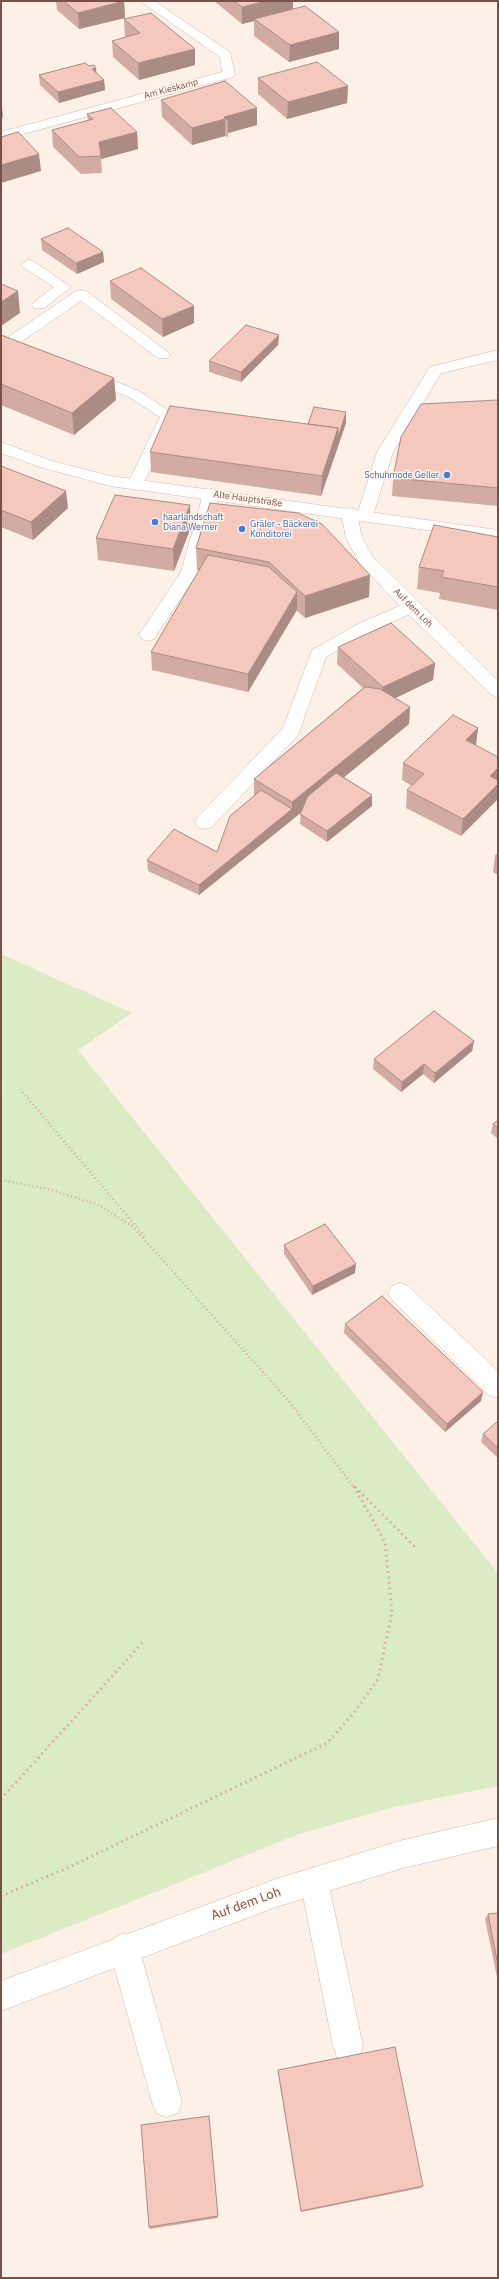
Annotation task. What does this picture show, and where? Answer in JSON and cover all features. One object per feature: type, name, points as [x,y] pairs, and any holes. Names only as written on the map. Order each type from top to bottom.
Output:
[{"type":"street","name":"Am Kieskamp","points":[[1,136],[229,74],[226,55],[146,1]]},
{"type":"street","points":[[26,314],[64,287],[28,264]]},
{"type":"street","points":[[5,346],[81,294],[163,355]]},
{"type":"street","points":[[5,346],[24,349]]},
{"type":"street","points":[[357,514],[384,452],[435,370],[498,355]]},
{"type":"street","points":[[76,370],[134,394],[176,417],[135,485]]},
{"type":"street","name":"Alte Hauptstraße","points":[[1,448],[46,464],[110,481],[357,514],[498,535]]},
{"type":"street","points":[[148,635],[189,572],[211,494]]},
{"type":"street","name":"Auf dem Loh","points":[[357,514],[354,538],[366,560],[411,607],[498,691]]},
{"type":"street","points":[[205,822],[291,731],[318,654],[364,628],[411,607]]},
{"type":"street","points":[[400,1292],[498,1387]]},
{"type":"street","name":"Auf dem Loh","points":[[1,1996],[124,1948],[314,1881],[403,1854],[498,1832]]},
{"type":"street","points":[[314,1881],[348,2046]]},
{"type":"street","points":[[124,1948],[168,2102]]},
{"type":"path","points":[[1,1896],[65,1869],[327,1743],[354,1713],[378,1679],[392,1612],[385,1542],[352,1484],[288,1400],[160,1255],[20,1089]]},
{"type":"path","points":[[1,1180],[48,1189],[100,1205],[133,1227],[160,1255]]},
{"type":"path","points":[[352,1484],[415,1547]]},
{"type":"path","points":[[1,1799],[144,1641]]},
{"type":"green space","points":[[1,954],[132,1013],[78,1050],[498,1573],[498,1786],[394,1807],[299,1834],[1,1954],[1,1090],[4,1088],[1,1085]]},
{"type":"building","points":[[64,1],[124,1],[78,13]]},
{"type":"building","points":[[234,1],[267,1],[242,7]]},
{"type":"building","points":[[305,6],[339,32],[290,45],[254,19]]},
{"type":"building","points":[[151,13],[195,49],[138,63],[112,41],[140,33],[124,19]]},
{"type":"building","points":[[317,62],[348,86],[288,102],[258,78]]},
{"type":"building","points":[[85,63],[89,66],[94,65],[96,68],[92,69],[104,80],[58,92],[39,75]]},
{"type":"building","points":[[225,81],[257,108],[224,117],[228,120],[225,119],[192,128],[161,100]]},
{"type":"building","points":[[111,108],[137,132],[99,142],[101,156],[79,157],[52,130],[93,119],[87,114]]},
{"type":"building","points":[[18,132],[39,154],[1,165],[1,137]]},
{"type":"building","points":[[68,228],[103,252],[76,263],[41,239]]},
{"type":"building","points":[[141,268],[194,306],[162,319],[110,281]]},
{"type":"building","points":[[1,284],[18,291],[1,302]]},
{"type":"building","points":[[246,325],[279,335],[241,372],[209,361]]},
{"type":"building","points":[[1,335],[114,378],[72,413],[1,384]]},
{"type":"building","name":"Schuhmode Geller","points":[[498,400],[498,488],[393,478],[401,437],[421,404]]},
{"type":"building","points":[[170,406],[338,428],[322,476],[150,452]]},
{"type":"building","points":[[314,407],[346,412],[338,438],[338,428],[308,424]]},
{"type":"building","points":[[1,466],[66,491],[31,522],[1,510]]},
{"type":"building","points":[[115,495],[190,505],[173,549],[96,538]]},
{"type":"building","points":[[210,503],[298,513],[322,524],[370,575],[305,596],[269,562],[196,548]]},
{"type":"building","points":[[434,525],[498,537],[498,587],[441,577],[444,571],[419,567]]},
{"type":"building","points":[[208,555],[269,567],[297,592],[248,674],[151,652]]},
{"type":"building","points":[[391,623],[435,663],[383,687],[338,647]]},
{"type":"building","points":[[365,687],[380,689],[410,707],[292,802],[254,779]]},
{"type":"building","points":[[453,715],[478,728],[466,740],[498,757],[498,768],[490,776],[498,780],[498,784],[463,819],[407,790],[424,774],[403,763]]},
{"type":"building","points":[[336,773],[372,795],[327,831],[300,814],[308,796]]},
{"type":"building","points":[[261,790],[292,809],[199,885],[147,860],[174,829],[217,852],[230,816]]},
{"type":"building","points":[[434,1011],[474,1041],[435,1073],[424,1064],[402,1082],[374,1059]]},
{"type":"building","points":[[498,1120],[498,1128],[493,1124]]},
{"type":"building","points":[[325,1224],[356,1264],[313,1286],[284,1245]]},
{"type":"building","points":[[382,1296],[483,1392],[447,1424],[345,1324]]},
{"type":"building","points":[[498,1421],[498,1448],[483,1434]]},
{"type":"building","points":[[498,1913],[498,1965],[488,1914]]},
{"type":"building","points":[[395,2047],[423,2186],[301,2211],[278,2070]]},
{"type":"building","points":[[209,2116],[218,2216],[149,2227],[141,2125]]},
{"type":"place","name":"Schuhmode Geller","points":[[447,475]]},
{"type":"place","name":"haarlandschaft Diana Werner","points":[[155,522]]},
{"type":"place","name":"Gräler - Bäckerei Konditorei","points":[[242,529]]}]
